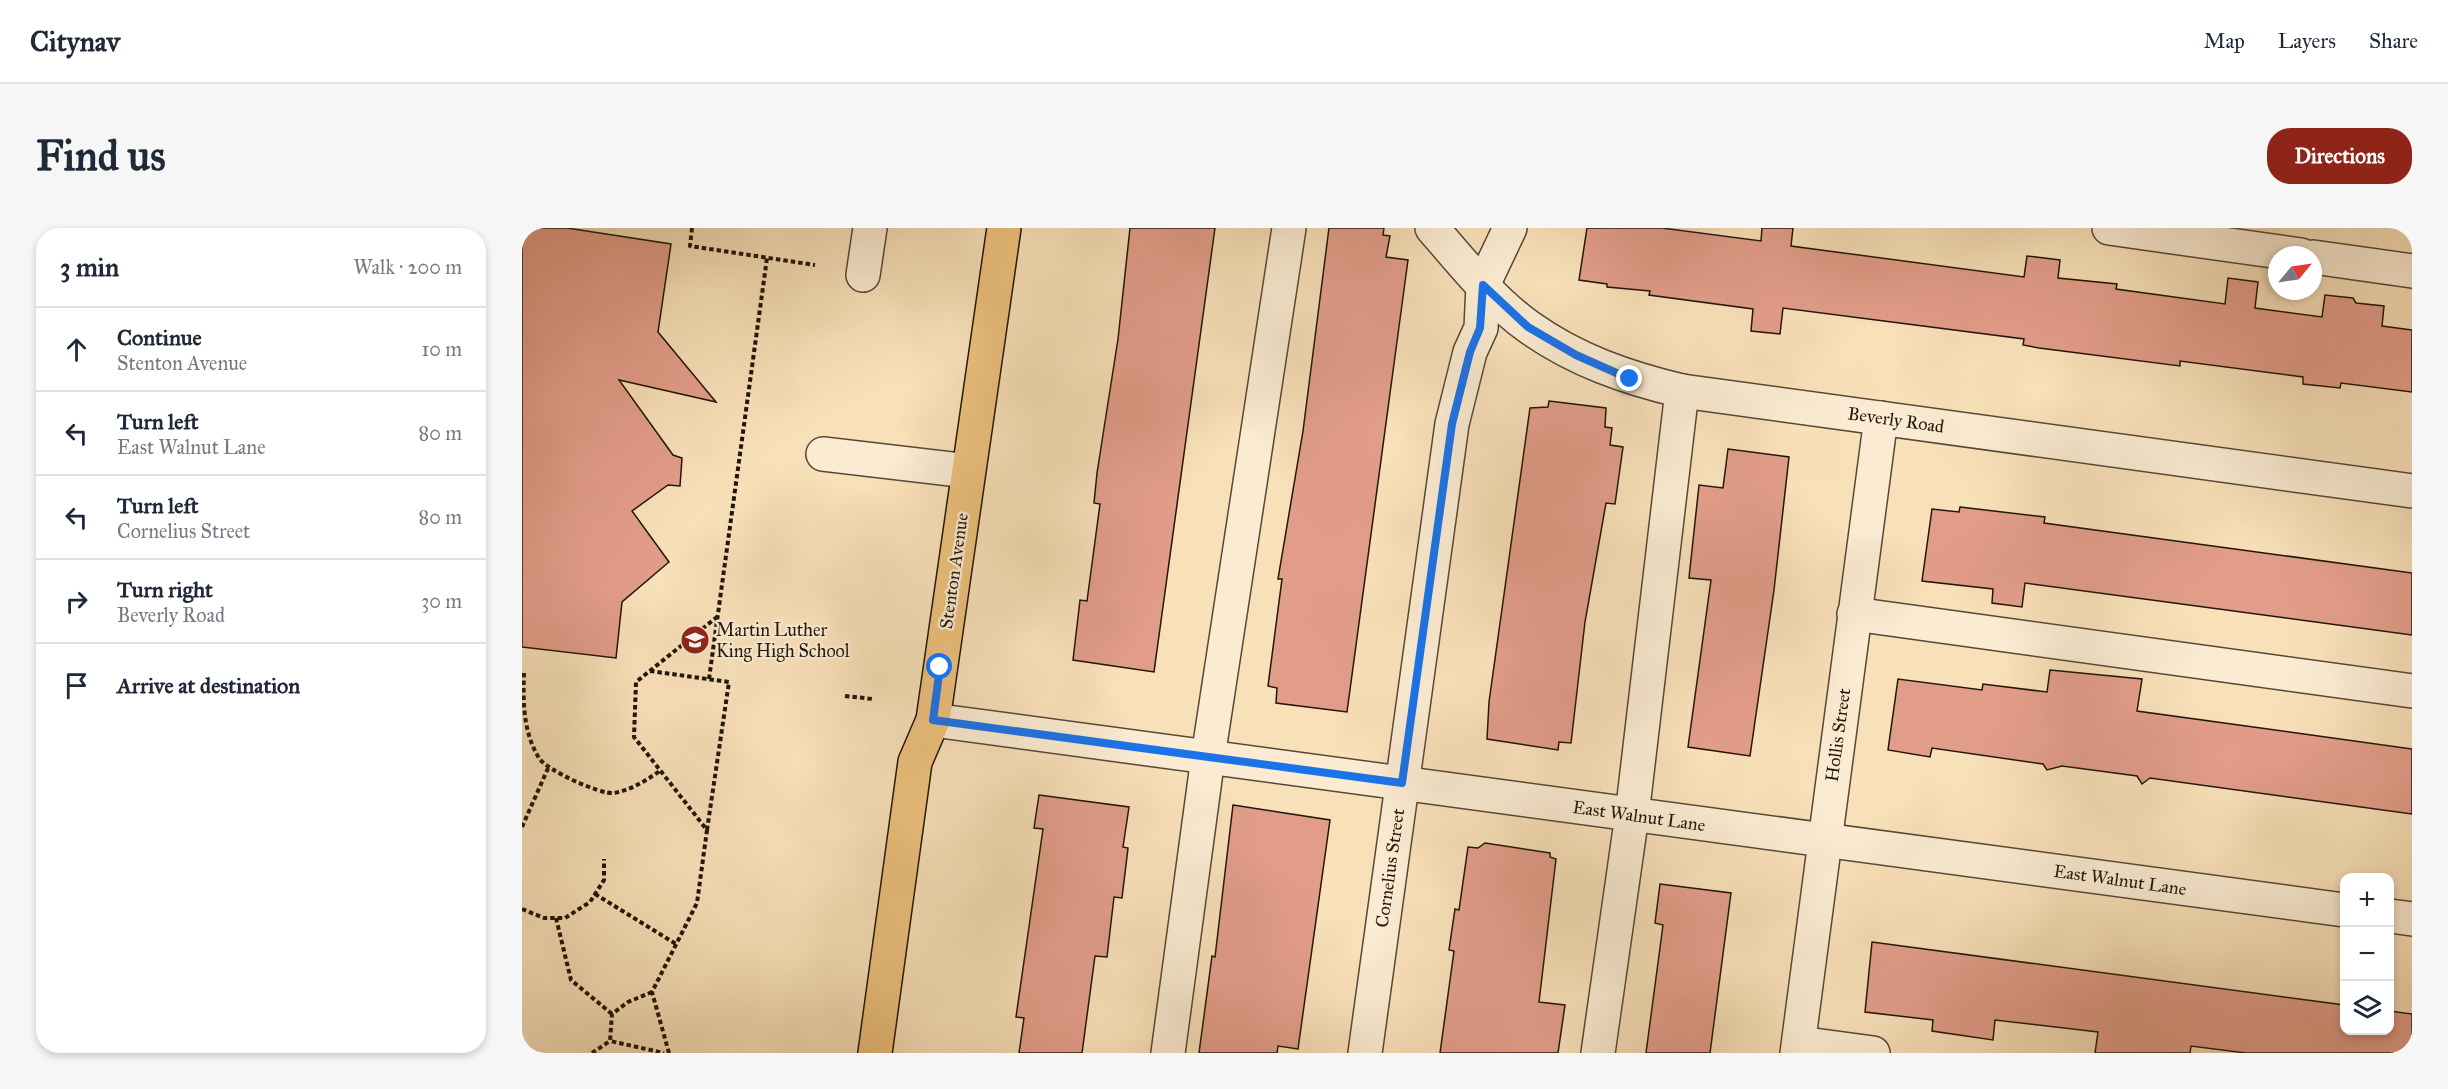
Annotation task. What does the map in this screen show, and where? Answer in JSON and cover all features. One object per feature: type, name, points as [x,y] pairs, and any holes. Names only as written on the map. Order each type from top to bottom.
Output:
[{"type":"main road","name":"Stenton Avenue","points":[[875,1053],[915,762],[933,720],[1004,228]]},
{"type":"street","points":[[863,275],[870,228]]},
{"type":"street","points":[[1168,1053],[1208,757],[1289,228]]},
{"type":"street","name":"Beverly Road","points":[[1432,228],[1483,285],[1528,327],[1576,355],[1630,379],[1682,391],[2412,491]]},
{"type":"street","name":"Cornelius Street","points":[[1365,1053],[1452,424],[1470,352],[1480,328],[1483,285],[1510,228]]},
{"type":"street","points":[[2109,228],[2268,250]]},
{"type":"street","points":[[2322,258],[2412,271]]},
{"type":"street","points":[[1598,1053],[1632,815],[1682,391]]},
{"type":"street","name":"Hollis Street","points":[[1798,1048],[1881,418]]},
{"type":"street","points":[[823,454],[968,471]]},
{"type":"street","points":[[1854,614],[2412,691]]},
{"type":"street","name":"East Walnut Lane","points":[[933,720],[2340,909]]},
{"type":"street","points":[[2394,917],[2412,920]]},
{"type":"street","points":[[1798,1048],[1873,1053]]},
{"type":"path","points":[[692,228],[690,246],[815,265]]},
{"type":"path","points":[[709,679],[767,258]]},
{"type":"path","points":[[707,830],[634,737],[636,682],[717,617]]},
{"type":"path","points":[[610,1041],[612,1014],[628,1002],[652,992],[697,903],[729,682],[649,670]]},
{"type":"path","points":[[524,673],[523,715],[540,760],[563,776],[611,794],[636,786],[660,771]]},
{"type":"path","points":[[845,696],[873,699]]},
{"type":"path","points":[[522,827],[549,766]]},
{"type":"path","points":[[522,909],[544,918],[566,918],[590,902],[604,880],[604,859]]},
{"type":"path","points":[[595,894],[676,944]]},
{"type":"path","points":[[556,918],[572,980],[612,1014]]},
{"type":"path","points":[[652,992],[669,1053]]},
{"type":"path","points":[[592,1053],[610,1041],[660,1053]]},
{"type":"building","points":[[522,228],[567,228],[671,244],[658,332],[716,402],[619,380],[673,455],[682,458],[680,486],[668,485],[632,511],[669,562],[622,602],[616,658],[522,647]]},
{"type":"building","points":[[1130,228],[1215,228],[1154,672],[1073,660],[1080,600],[1087,601],[1100,504],[1094,503],[1097,473],[1118,339]]},
{"type":"building","points":[[1329,228],[1384,228],[1383,235],[1390,236],[1386,257],[1408,260],[1347,712],[1276,703],[1277,688],[1268,686],[1282,579],[1278,579],[1303,431]]},
{"type":"building","points":[[1587,228],[1662,228],[1761,241],[1762,228],[1793,228],[1791,246],[2024,277],[2027,256],[2060,260],[2058,278],[2117,284],[2116,289],[2225,304],[2228,278],[2258,282],[2255,308],[2322,317],[2325,295],[2353,298],[2356,303],[2384,306],[2382,326],[2412,330],[2412,392],[2341,383],[2340,388],[2303,384],[2303,377],[2180,361],[2180,366],[2039,348],[2023,345],[2024,339],[1783,308],[1780,334],[1751,331],[1753,309],[1649,295],[1650,291],[1607,287],[1607,284],[1579,280]]},
{"type":"building","points":[[1549,401],[1606,408],[1605,427],[1612,428],[1610,445],[1623,447],[1615,504],[1606,503],[1585,622],[1571,743],[1559,742],[1558,750],[1487,739],[1489,702],[1530,408],[1548,407]]},
{"type":"building","points":[[1728,449],[1789,457],[1774,590],[1750,756],[1688,747],[1711,580],[1689,578],[1699,485],[1723,488]]},
{"type":"building","points":[[1960,507],[2045,517],[2044,523],[2412,573],[2412,635],[2025,583],[2022,607],[1992,603],[1993,589],[1922,581],[1932,509],[1959,512]]},
{"type":"building","points":[[2050,670],[2142,679],[2137,711],[2412,749],[2412,814],[2150,778],[2142,784],[2137,776],[2062,766],[2047,770],[2043,764],[1932,748],[1930,757],[1888,750],[1898,679],[1982,690],[1983,684],[2047,692]]},
{"type":"building","points":[[1039,795],[1129,807],[1123,847],[1128,848],[1122,898],[1114,897],[1107,957],[1095,956],[1082,1053],[1019,1053],[1024,1018],[1016,1017],[1043,829],[1034,828]]},
{"type":"building","points":[[1233,805],[1330,820],[1298,1049],[1278,1046],[1277,1053],[1199,1053],[1212,956],[1215,957]]},
{"type":"building","points":[[1485,843],[1550,853],[1550,857],[1556,859],[1539,1002],[1565,1005],[1558,1053],[1440,1053],[1454,951],[1449,950],[1455,909],[1459,910],[1468,847],[1478,848]]},
{"type":"building","points":[[1660,884],[1731,893],[1710,1053],[1646,1053],[1663,925],[1655,923]]},
{"type":"building","points":[[1872,942],[2340,1004],[2340,1035],[2394,1035],[2394,1012],[2412,1014],[2412,1053],[2246,1053],[2191,1046],[2190,1053],[2095,1053],[2098,1032],[1995,1020],[1993,1040],[1932,1031],[1933,1020],[1865,1012]]},
{"type":"place","name":"Martin Luther King High School","points":[[695,640]]},
{"type":"route","points":[[940,667],[933,720],[1402,783],[1452,424],[1470,352],[1480,328],[1483,285],[1528,327],[1576,355],[1630,379]]}]
